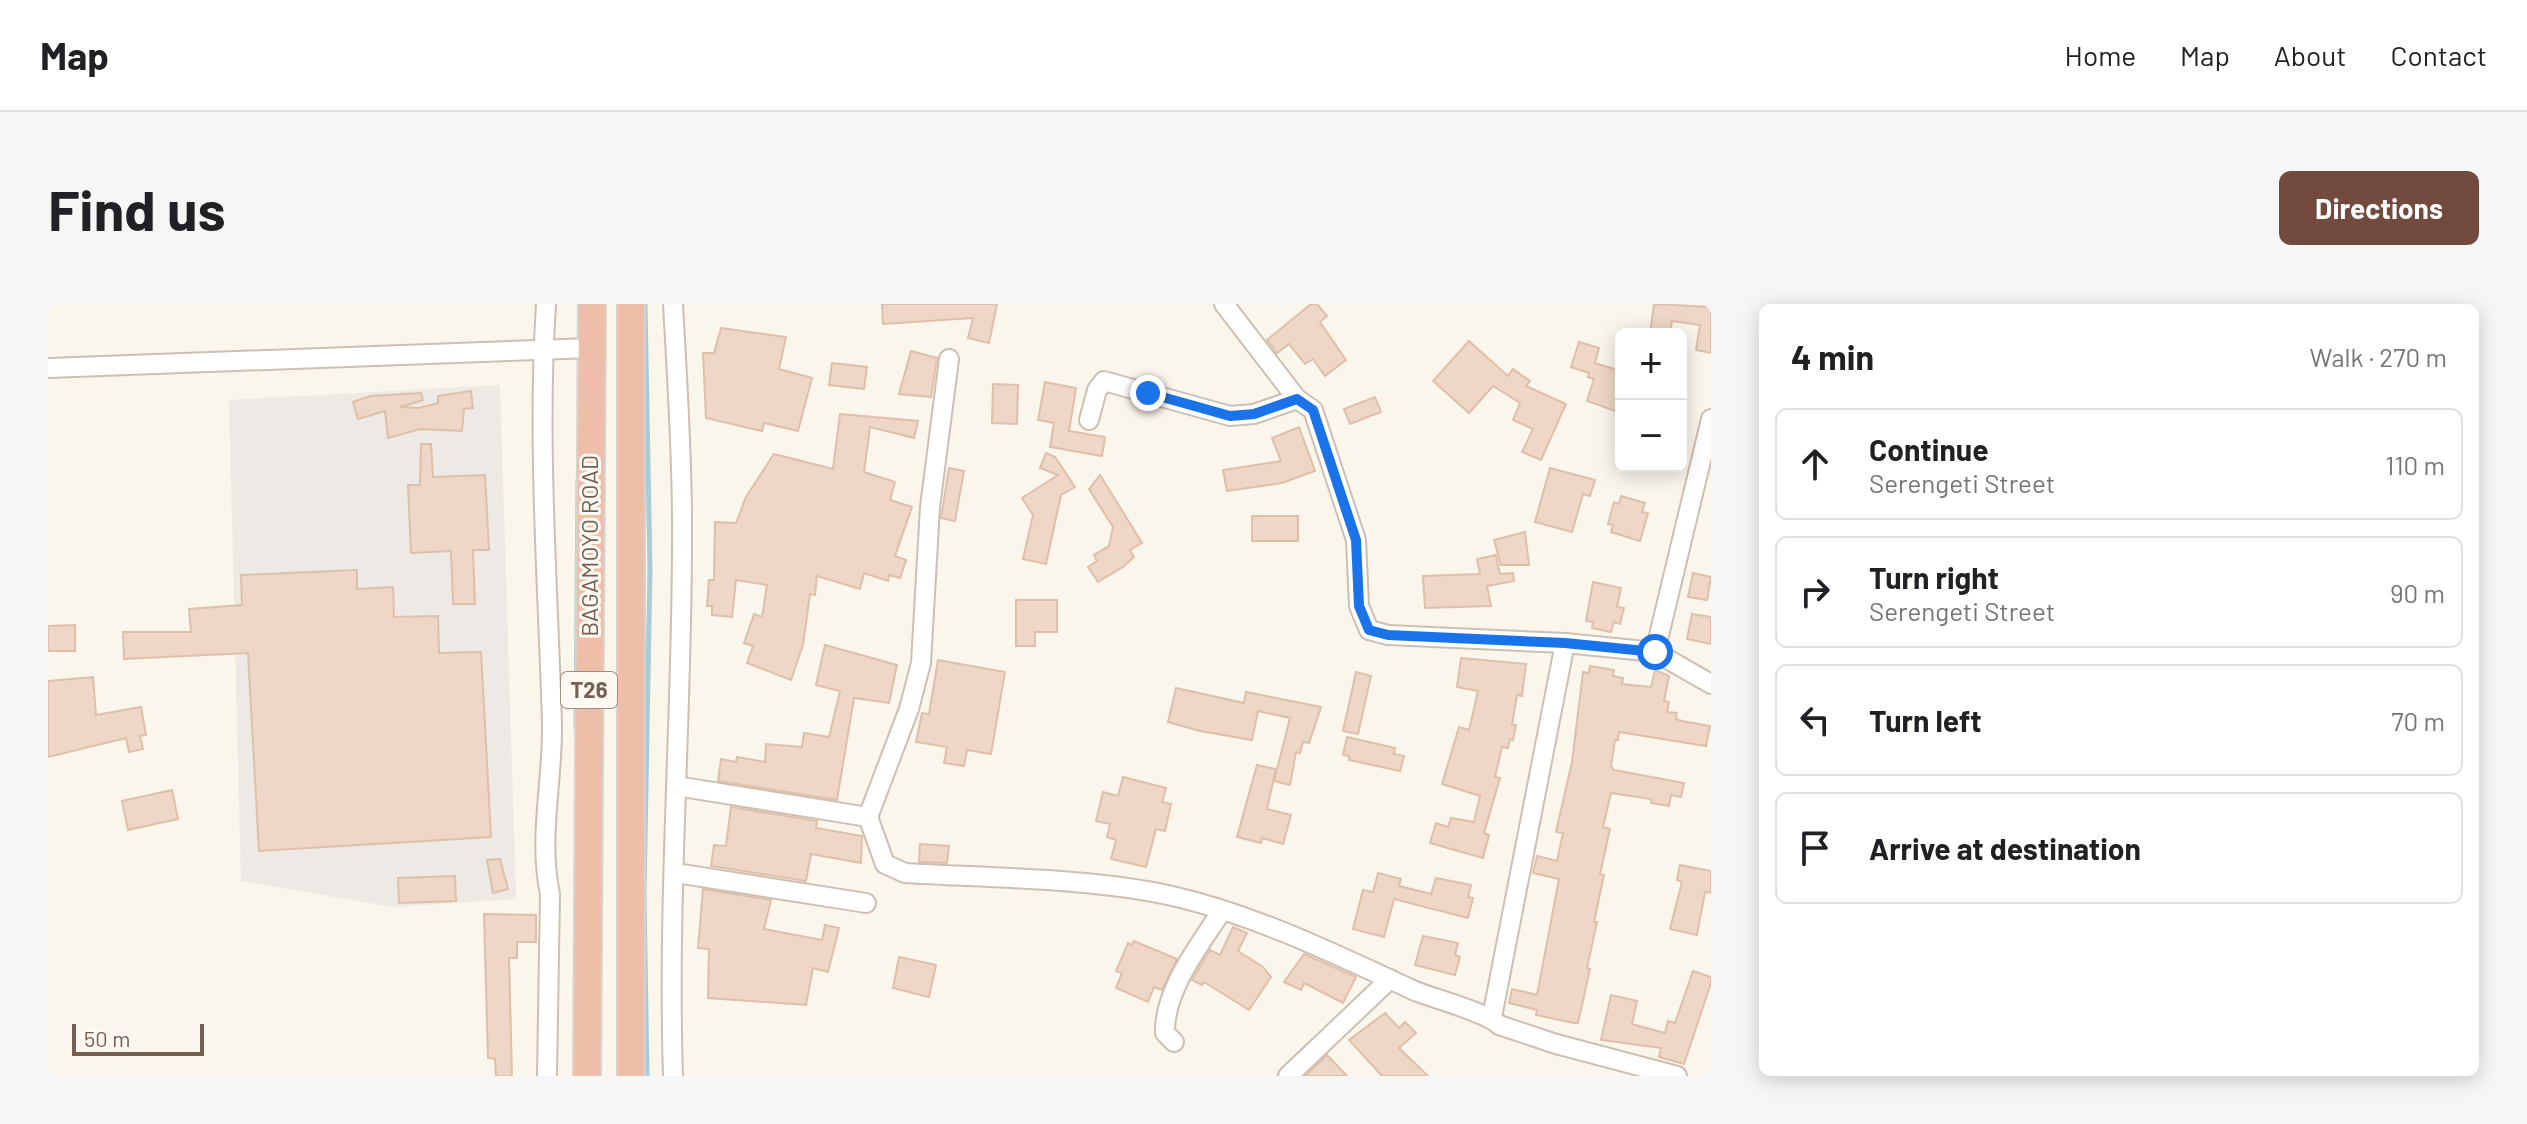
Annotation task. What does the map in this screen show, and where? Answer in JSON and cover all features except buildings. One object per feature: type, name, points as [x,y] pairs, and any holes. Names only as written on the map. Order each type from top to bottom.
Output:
[{"type":"highway","name":"BAGAMOYO ROAD","points":[[587,1076],[592,304]]},
{"type":"highway","name":"BAGAMOYO ROAD","points":[[631,304],[631,1076]]},
{"type":"street","points":[[546,304],[544,349],[552,727],[545,827],[545,871],[550,894],[547,1076]]},
{"type":"street","points":[[673,304],[682,524],[676,873],[669,988],[673,1076]]},
{"type":"street","points":[[1224,304],[1297,399],[1313,410],[1356,540],[1359,606],[1369,630],[1388,635],[1565,643],[1655,652],[1711,684]]},
{"type":"street","points":[[48,368],[591,348]]},
{"type":"street","points":[[949,359],[930,507],[921,663],[909,709],[868,817],[885,864],[905,873],[1095,886],[1172,896],[1307,942],[1448,1005],[1492,1017],[1499,1025],[1556,1044],[1677,1076]]},
{"type":"street","points":[[1089,420],[1097,390],[1104,381],[1230,416],[1254,414],[1297,399]]},
{"type":"street","points":[[1655,652],[1711,419]]},
{"type":"street","points":[[1492,1017],[1565,643]]},
{"type":"street","points":[[676,786],[868,817]]},
{"type":"street","points":[[676,873],[866,903]]},
{"type":"street","points":[[1174,1042],[1165,1033],[1164,1014],[1192,957],[1221,912]]},
{"type":"street","points":[[1288,1076],[1390,979]]},
{"type":"shaded area","points":[[500,385],[516,899],[393,907],[241,881],[229,400]]},
{"type":"waterway","points":[[645,304],[650,569],[644,894],[647,1076]]},
{"type":"waterway","points":[[576,728],[578,482]]},
{"type":"route","points":[[1148,393],[1230,416],[1254,414],[1297,399],[1313,410],[1356,540],[1359,606],[1369,630],[1388,635],[1565,643],[1655,652]]}]
